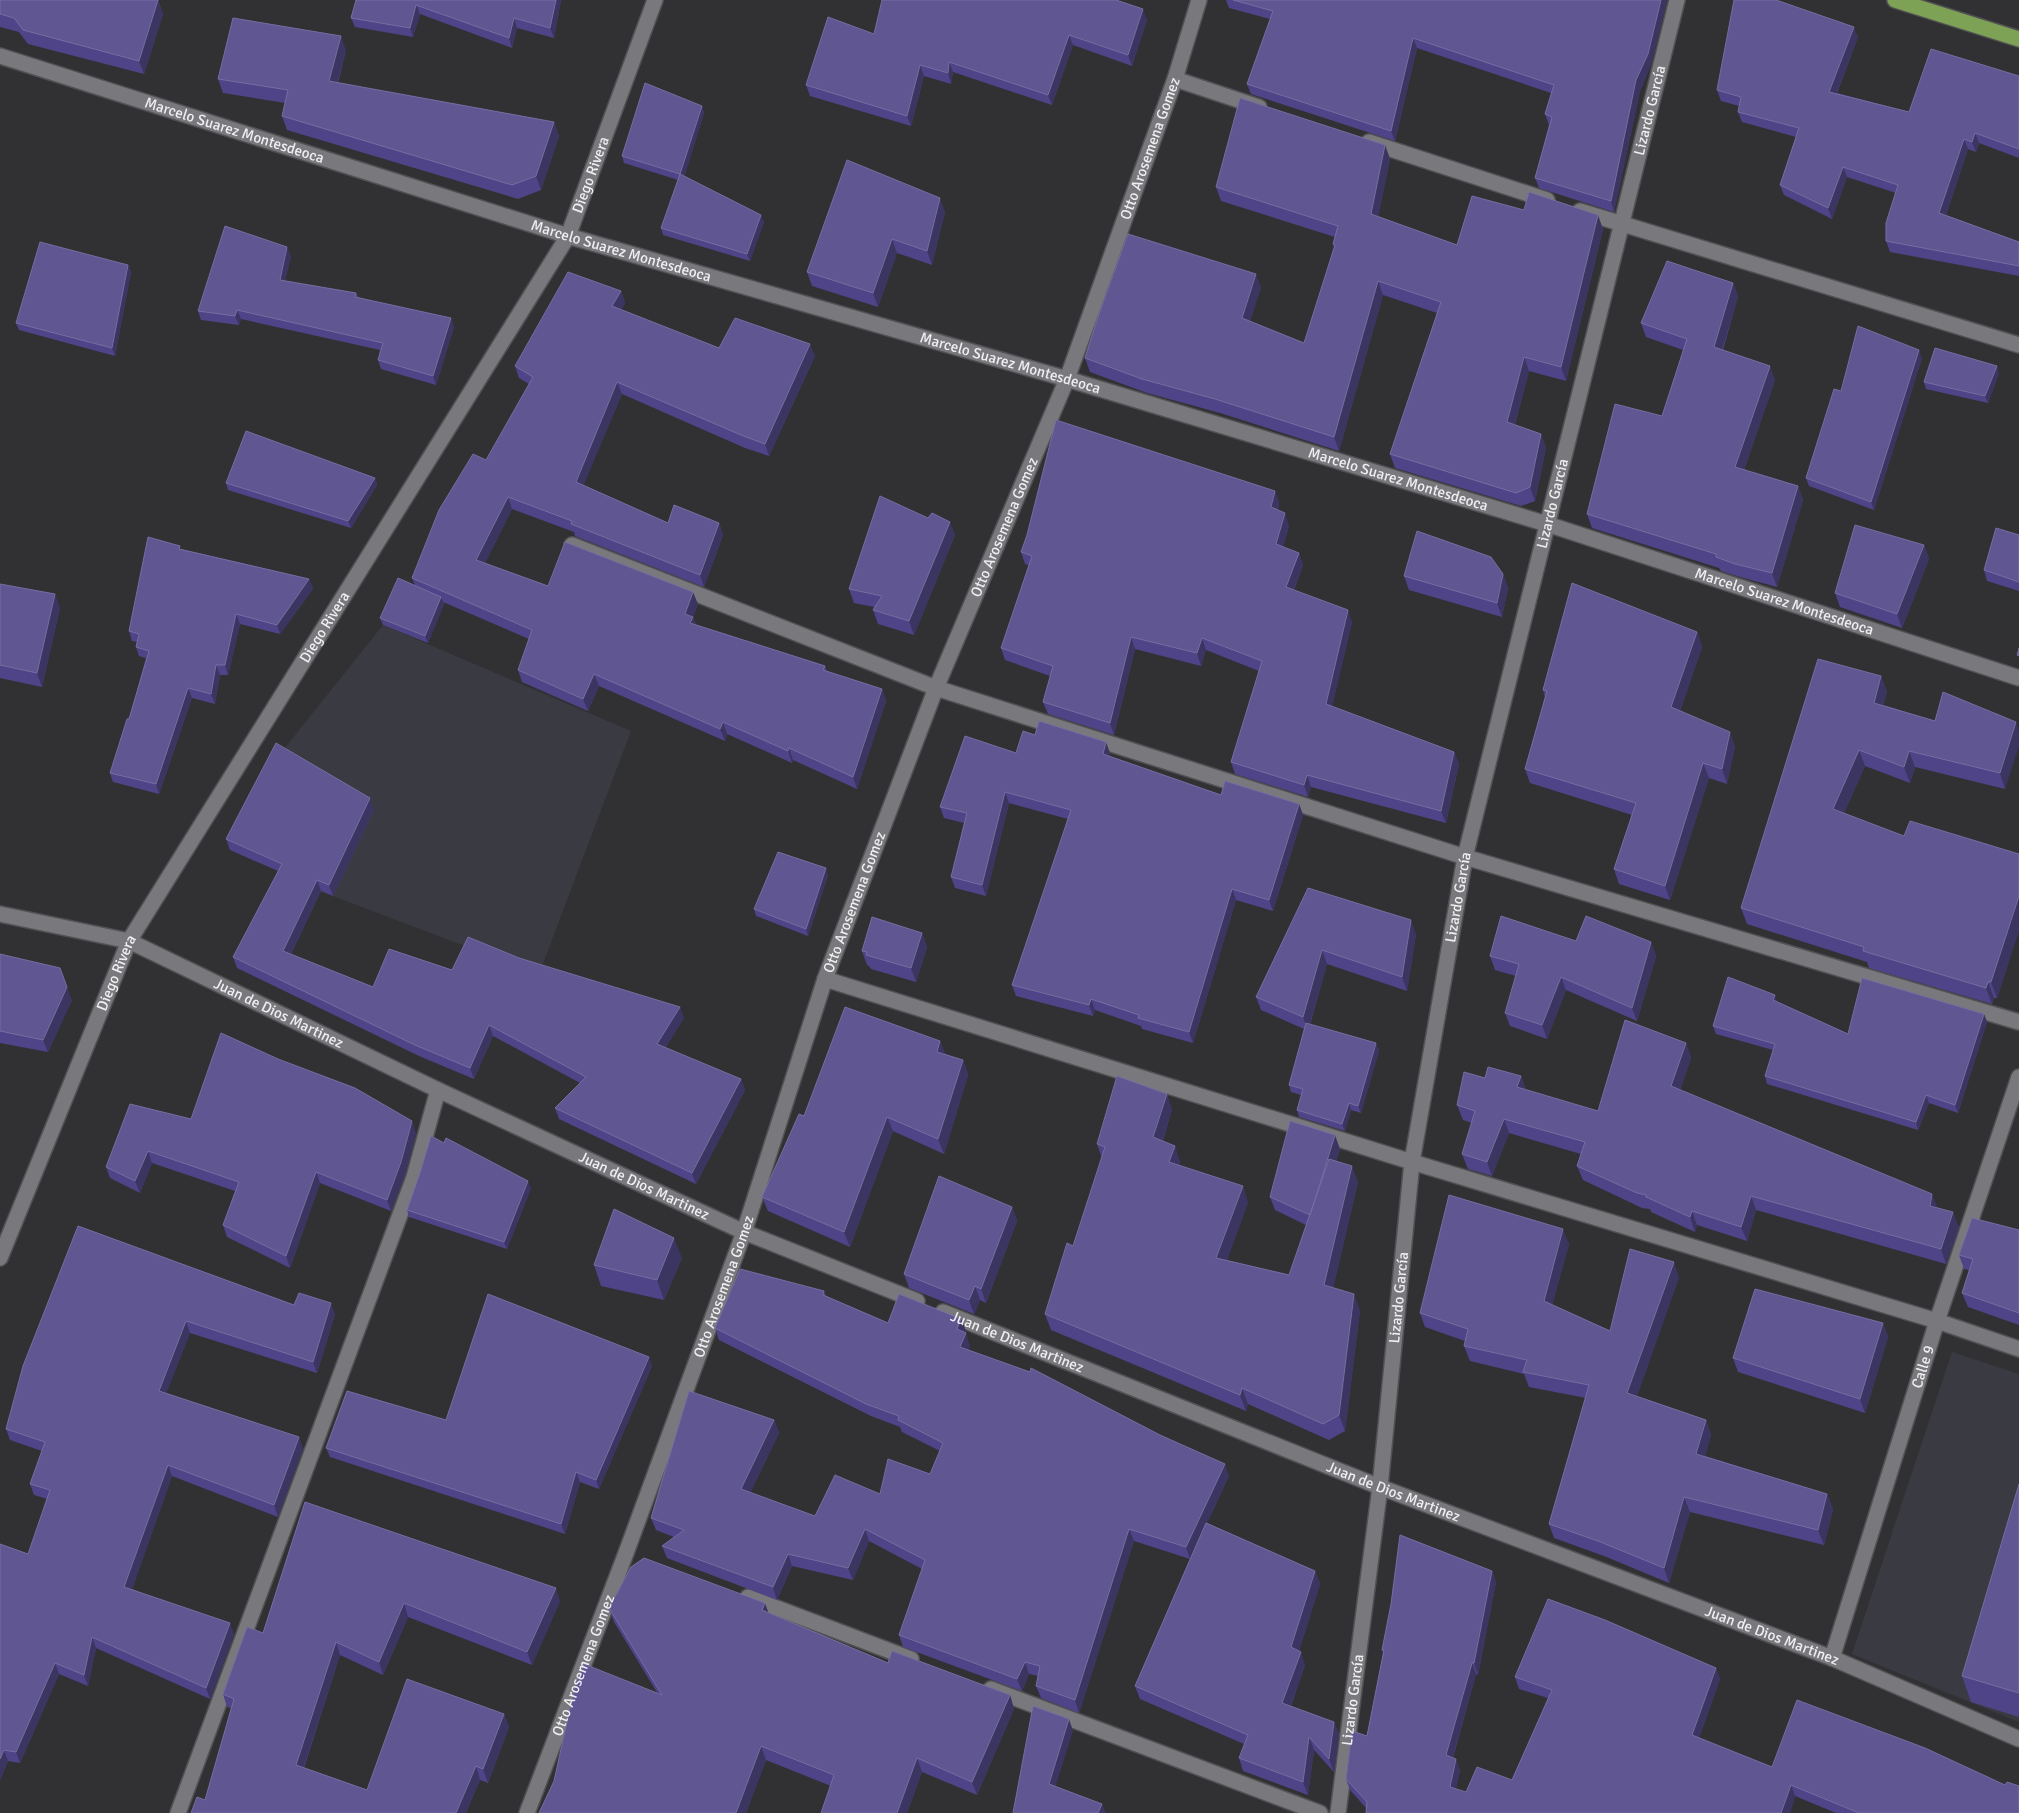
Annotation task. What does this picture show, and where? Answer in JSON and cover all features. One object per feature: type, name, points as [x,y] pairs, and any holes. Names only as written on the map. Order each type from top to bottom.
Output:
[{"type":"main road","points":[[1895,0],[2019,39]]},
{"type":"street","name":"Diego Rivera","points":[[0,1258],[129,941],[568,236],[655,0]]},
{"type":"street","name":"Otto Arosemena Gomez","points":[[527,1813],[626,1553],[744,1232],[825,979],[936,688],[1067,379],[1175,79],[1199,0]]},
{"type":"street","name":"Lizardo García","points":[[1338,1813],[1380,1487],[1412,1162],[1465,857],[1677,0]]},
{"type":"street","name":"Marcelo Suarez Montesdeoca","points":[[0,56],[568,236],[1067,379],[1547,524],[2019,678]]},
{"type":"street","points":[[1175,79],[1277,112]]},
{"type":"street","points":[[1352,137],[1622,225],[2019,345]]},
{"type":"street","points":[[572,545],[936,688],[1465,857],[2019,1022]]},
{"type":"street","name":"Juan de Dios Martinez","points":[[0,914],[129,941],[438,1090],[744,1232],[1380,1487],[1832,1658],[2019,1738]]},
{"type":"street","points":[[825,979],[1412,1162],[1937,1321],[2019,1349]]},
{"type":"street","name":"Calle 9","points":[[1832,1658],[1937,1321],[2019,1077]]},
{"type":"street","points":[[178,1813],[414,1177],[438,1090]]},
{"type":"street","points":[[626,1553],[644,1560]]},
{"type":"street","points":[[735,1593],[921,1663]]},
{"type":"street","points":[[977,1684],[1320,1813]]},
{"type":"shaded area","points":[[383,625],[631,731],[539,974],[333,896],[280,754]]},
{"type":"shaded area","points":[[1952,1352],[2019,1374],[2019,1722],[1852,1654]]},
{"type":"building","points":[[0,0],[158,0],[139,61],[23,30],[14,18],[0,14]]},
{"type":"building","points":[[356,0],[556,0],[550,28],[514,18],[509,38],[416,5],[410,28],[351,18]]},
{"type":"building","points":[[882,0],[1116,0],[1143,9],[1128,55],[1069,35],[1048,95],[949,62],[948,73],[920,65],[907,116],[806,85],[828,17],[874,34]]},
{"type":"building","points":[[1233,0],[1661,0],[1648,54],[1636,80],[1611,201],[1535,178],[1552,117],[1545,114],[1554,85],[1413,38],[1391,131],[1247,84],[1273,11]]},
{"type":"building","points":[[1734,0],[1776,0],[1854,27],[1829,92],[1909,112],[1931,49],[2019,76],[2019,149],[1975,133],[1972,142],[1964,139],[1939,213],[2019,242],[2019,266],[1886,241],[1886,223],[1898,185],[1843,167],[1828,208],[1780,185],[1799,128],[1738,112],[1741,97],[1717,90]]},
{"type":"building","points":[[233,18],[341,36],[329,81],[554,122],[536,176],[512,185],[282,116],[288,90],[218,79]]},
{"type":"building","points":[[645,83],[702,106],[680,174],[622,156]]},
{"type":"building","points":[[1240,98],[1385,145],[1371,214],[1457,245],[1472,196],[1524,210],[1529,192],[1598,215],[1561,367],[1524,357],[1507,422],[1541,434],[1530,487],[1516,493],[1390,454],[1441,302],[1378,281],[1334,437],[1215,399],[1142,379],[1085,358],[1128,234],[1256,274],[1242,318],[1304,343],[1335,245],[1333,244],[1338,226],[1216,187]]},
{"type":"building","points":[[847,160],[940,198],[927,251],[892,239],[873,293],[807,272]]},
{"type":"building","points":[[680,174],[761,215],[747,254],[661,228]]},
{"type":"building","points":[[225,226],[287,247],[280,280],[356,293],[355,297],[451,318],[433,376],[378,360],[383,343],[237,310],[235,316],[198,311]]},
{"type":"building","points":[[40,242],[128,265],[112,348],[16,323]]},
{"type":"building","points":[[1667,261],[1733,283],[1714,347],[1770,366],[1735,467],[1798,486],[1772,573],[1735,564],[1716,557],[1716,554],[1587,514],[1615,404],[1662,416],[1687,339],[1641,323]]},
{"type":"building","points":[[568,272],[621,291],[612,306],[719,348],[735,318],[810,344],[765,444],[617,382],[576,482],[668,523],[674,505],[719,523],[700,575],[571,524],[572,521],[508,497],[476,560],[548,586],[565,542],[693,592],[685,614],[693,617],[690,623],[825,666],[823,670],[882,689],[853,777],[789,748],[788,751],[723,722],[720,729],[594,674],[583,699],[518,670],[532,630],[412,578],[439,510],[473,454],[486,460],[533,377],[515,366]]},
{"type":"building","points":[[1858,326],[1919,350],[1871,502],[1806,478],[1834,389],[1841,391]]},
{"type":"building","points":[[1935,348],[1997,366],[1985,396],[1924,382]]},
{"type":"building","points":[[1056,420],[1275,491],[1271,507],[1285,513],[1276,544],[1299,553],[1286,587],[1348,610],[1326,704],[1454,752],[1441,811],[1307,775],[1304,785],[1231,762],[1262,661],[1202,638],[1197,653],[1131,637],[1110,723],[1043,702],[1053,666],[1001,648],[1032,556],[1021,552]]},
{"type":"building","points":[[246,431],[375,478],[348,521],[226,483]]},
{"type":"building","points":[[880,496],[928,518],[932,513],[950,522],[909,621],[873,610],[882,596],[849,589]]},
{"type":"building","points":[[1855,525],[1924,545],[1897,614],[1835,593]]},
{"type":"building","points":[[1996,528],[2019,535],[2019,582],[1984,570]]},
{"type":"building","points":[[1417,531],[1491,557],[1503,574],[1497,603],[1404,576]]},
{"type":"building","points":[[148,537],[180,546],[179,549],[309,579],[277,625],[236,614],[225,665],[216,665],[211,694],[188,688],[156,784],[110,773],[127,719],[129,719],[149,651],[136,647],[139,634],[129,631]]},
{"type":"building","points":[[398,578],[441,597],[425,636],[380,618]]},
{"type":"building","points":[[1572,583],[1697,632],[1671,707],[1730,732],[1722,769],[1703,763],[1665,886],[1614,869],[1636,803],[1525,769],[1547,691],[1543,690]]},
{"type":"building","points":[[0,584],[55,594],[37,673],[0,665]]},
{"type":"building","points":[[1818,659],[1881,676],[1874,703],[1935,721],[1943,692],[2016,722],[2000,773],[1909,751],[1904,767],[1859,750],[1833,809],[1904,836],[1910,821],[2019,854],[2019,896],[1991,982],[1988,982],[1986,988],[1863,951],[1864,947],[1741,908]]},
{"type":"building","points":[[1039,721],[1106,742],[1103,754],[1221,795],[1225,781],[1299,804],[1269,900],[1232,889],[1189,1032],[1138,1018],[1139,1015],[1091,999],[1089,1005],[1012,985],[1071,810],[1005,792],[982,885],[951,877],[967,813],[940,807],[965,736],[1016,753],[1023,731],[1035,735]]},
{"type":"building","points":[[276,743],[370,798],[329,885],[317,880],[283,951],[373,987],[389,949],[452,970],[468,937],[519,958],[680,1007],[657,1044],[741,1079],[692,1173],[555,1108],[586,1077],[489,1025],[470,1068],[415,1045],[233,957],[282,864],[226,839]]},
{"type":"building","points":[[778,852],[826,868],[806,929],[754,909]]},
{"type":"building","points":[[1308,888],[1411,920],[1402,977],[1322,950],[1303,1017],[1256,997]]},
{"type":"building","points":[[1501,916],[1576,941],[1586,916],[1651,942],[1632,1008],[1561,977],[1542,1025],[1505,1013],[1519,964],[1490,956]]},
{"type":"building","points":[[872,917],[922,933],[911,968],[866,955],[867,952],[862,951]]},
{"type":"building","points":[[0,954],[60,968],[67,987],[43,1040],[0,1031]]},
{"type":"building","points":[[1728,977],[1775,995],[1773,1000],[1848,1034],[1862,978],[1984,1014],[1955,1105],[1926,1095],[1916,1122],[1765,1076],[1775,1044],[1713,1026]]},
{"type":"building","points":[[845,1007],[940,1041],[937,1052],[963,1060],[938,1139],[887,1117],[844,1232],[762,1197],[799,1114],[804,1116]]},
{"type":"building","points":[[1625,1020],[1686,1043],[1671,1086],[1932,1194],[1930,1206],[1953,1212],[1941,1249],[1751,1196],[1741,1227],[1692,1211],[1690,1217],[1646,1197],[1646,1195],[1637,1193],[1577,1166],[1585,1142],[1504,1119],[1487,1162],[1462,1154],[1475,1111],[1457,1105],[1464,1072],[1485,1078],[1488,1067],[1521,1076],[1517,1087],[1598,1111]]},
{"type":"building","points":[[1306,1023],[1376,1043],[1358,1106],[1349,1103],[1342,1124],[1297,1110],[1303,1089],[1289,1085]]},
{"type":"building","points":[[221,1033],[278,1059],[355,1088],[412,1121],[401,1162],[387,1200],[316,1172],[286,1256],[223,1225],[239,1182],[148,1151],[135,1181],[106,1167],[130,1104],[191,1119]]},
{"type":"building","points":[[1117,1076],[1167,1094],[1153,1137],[1175,1146],[1169,1162],[1243,1186],[1216,1258],[1289,1275],[1329,1159],[1352,1166],[1324,1285],[1354,1294],[1339,1415],[1323,1424],[1242,1388],[1240,1395],[1045,1314],[1067,1243],[1073,1246],[1105,1147],[1097,1144]]},
{"type":"building","points":[[1290,1121],[1335,1135],[1310,1215],[1270,1197]]},
{"type":"building","points":[[431,1136],[444,1143],[446,1138],[528,1181],[504,1242],[407,1210]]},
{"type":"building","points":[[939,1176],[1012,1207],[981,1289],[975,1286],[969,1300],[904,1274]]},
{"type":"building","points":[[1449,1195],[1563,1229],[1544,1301],[1610,1331],[1630,1249],[1674,1262],[1627,1393],[1706,1420],[1696,1454],[1827,1494],[1818,1530],[1684,1497],[1664,1568],[1598,1541],[1549,1524],[1589,1385],[1523,1372],[1527,1360],[1464,1346],[1468,1329],[1420,1313]]},
{"type":"building","points":[[614,1209],[674,1238],[657,1280],[594,1265]]},
{"type":"building","points":[[1972,1218],[2019,1230],[2019,1313],[1962,1293],[1973,1259],[1959,1255]]},
{"type":"building","points":[[78,1226],[294,1305],[299,1293],[331,1303],[313,1362],[186,1321],[159,1391],[299,1437],[274,1505],[168,1465],[124,1587],[230,1623],[206,1688],[92,1637],[84,1675],[55,1663],[16,1752],[4,1750],[0,1759],[0,1544],[28,1554],[50,1490],[30,1484],[45,1442],[6,1429],[23,1366]]},
{"type":"building","points":[[740,1269],[824,1291],[823,1295],[888,1323],[899,1294],[961,1319],[957,1329],[966,1333],[960,1347],[1030,1372],[1031,1368],[1160,1435],[1225,1464],[1186,1547],[1129,1529],[1075,1700],[1036,1686],[1040,1666],[1025,1662],[1017,1679],[899,1635],[925,1560],[865,1529],[848,1568],[788,1554],[773,1587],[662,1546],[684,1530],[651,1518],[689,1391],[774,1420],[741,1489],[815,1516],[835,1475],[880,1494],[888,1459],[930,1474],[943,1443],[898,1420],[899,1416],[866,1404],[715,1328]]},
{"type":"building","points":[[1755,1289],[1883,1323],[1860,1399],[1733,1358]]},
{"type":"building","points":[[488,1294],[649,1357],[596,1480],[576,1472],[561,1524],[326,1448],[347,1391],[446,1420]]},
{"type":"building","points":[[2019,1484],[2019,1693],[1962,1676]]},
{"type":"building","points":[[305,1502],[556,1588],[527,1652],[404,1603],[379,1662],[336,1642],[296,1765],[367,1790],[407,1679],[504,1714],[483,1769],[476,1766],[456,1813],[191,1813],[197,1797],[205,1800],[234,1699],[223,1694],[247,1627],[263,1633]]},
{"type":"building","points":[[1206,1523],[1315,1571],[1291,1647],[1301,1652],[1282,1703],[1334,1722],[1329,1759],[1309,1737],[1303,1782],[1239,1758],[1248,1735],[1135,1686]]},
{"type":"building","points":[[1400,1535],[1492,1571],[1474,1663],[1472,1663],[1446,1755],[1456,1759],[1450,1787],[1466,1792],[1477,1767],[1512,1780],[1552,1690],[1515,1677],[1548,1599],[1605,1620],[1716,1668],[1692,1735],[1772,1767],[1797,1700],[1925,1748],[2005,1785],[2007,1782],[2019,1786],[2019,1813],[1859,1813],[1791,1785],[1781,1813],[1366,1813],[1367,1802],[1346,1779],[1352,1731],[1367,1736],[1384,1650],[1382,1650],[1391,1604]]},
{"type":"building","points":[[644,1558],[765,1603],[762,1610],[888,1663],[892,1651],[1010,1695],[972,1782],[917,1758],[897,1813],[821,1813],[834,1775],[761,1746],[736,1813],[539,1813],[554,1781],[575,1686],[584,1664],[662,1695],[609,1608],[631,1567]]},
{"type":"building","points":[[1033,1706],[1069,1719],[1049,1784],[1102,1804],[1098,1813],[1013,1813]]}]
